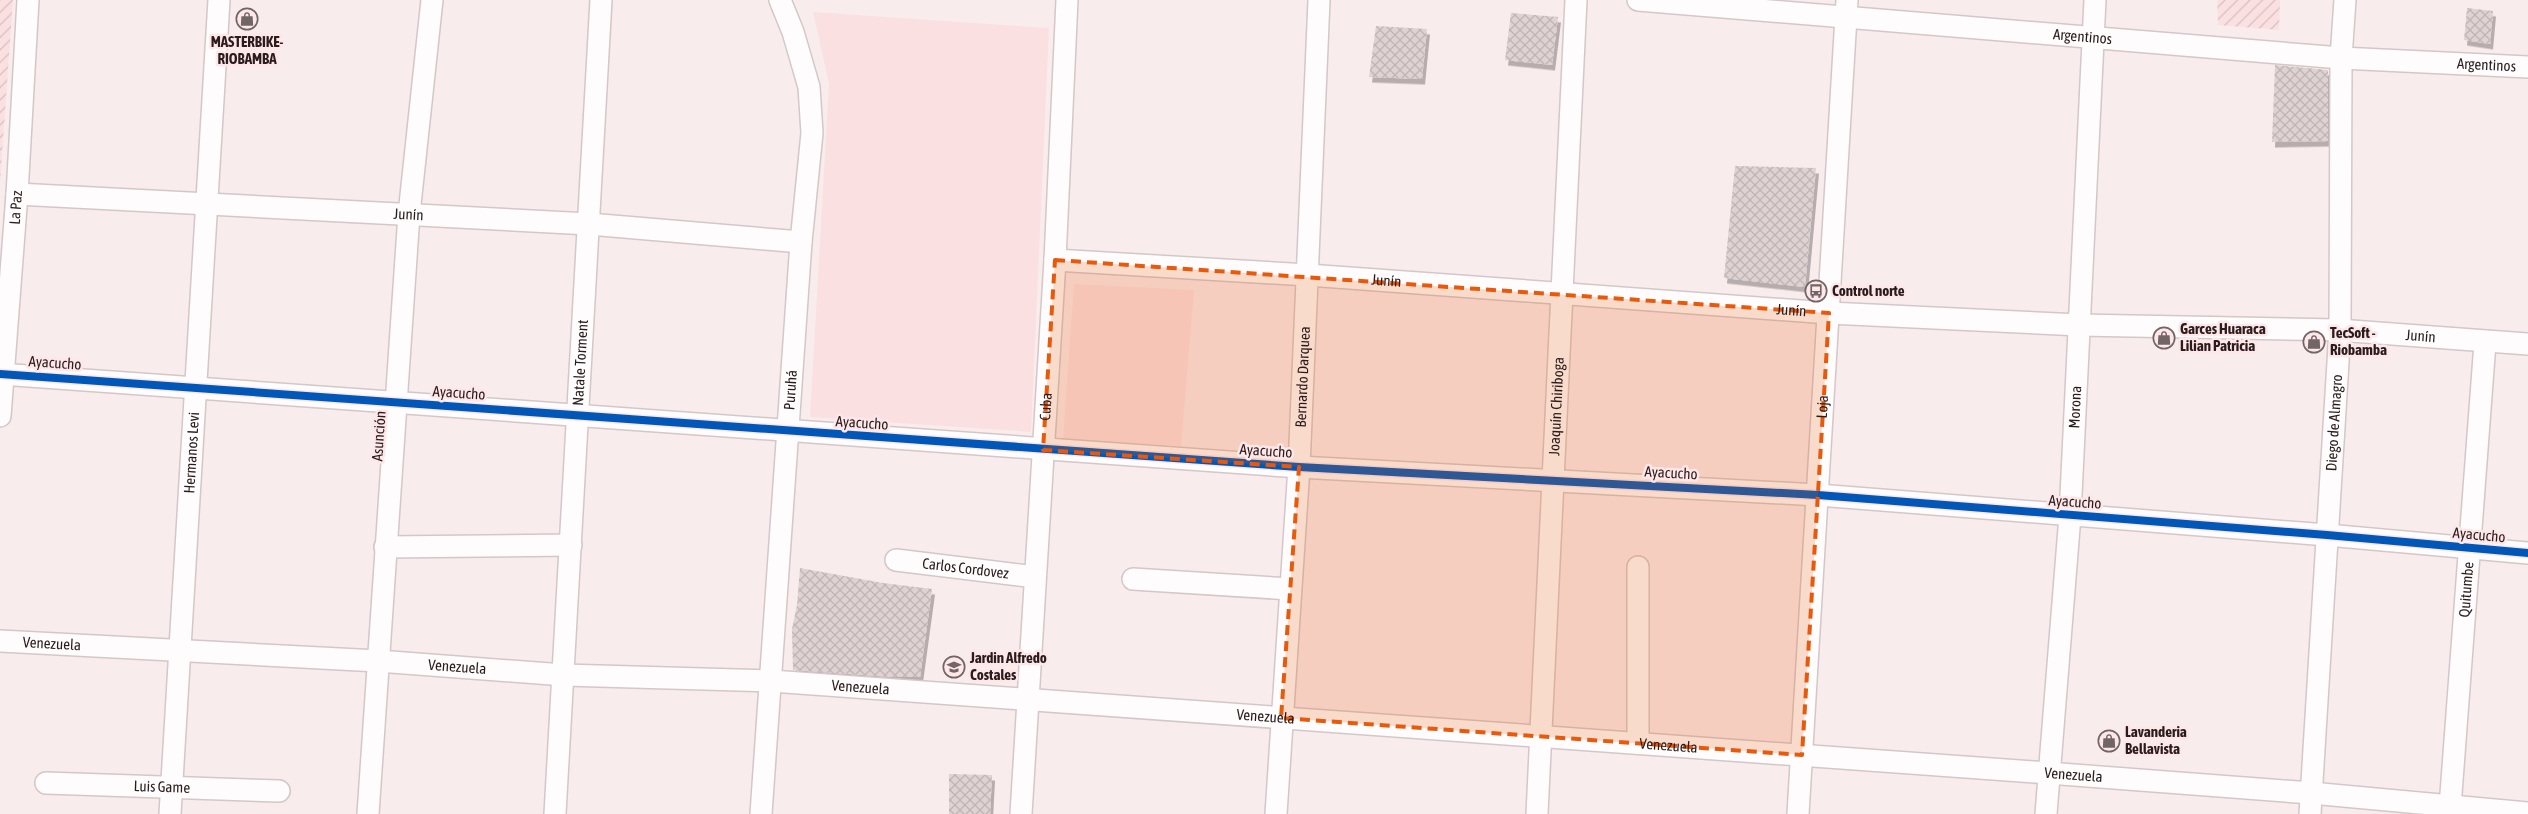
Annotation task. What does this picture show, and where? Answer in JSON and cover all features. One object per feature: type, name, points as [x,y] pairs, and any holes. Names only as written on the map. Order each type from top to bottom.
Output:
[{"type":"street","name":"La Paz","points":[[0,416],[17,194],[28,0]]},
{"type":"street","name":"Hermanos Levi","points":[[170,814],[219,0]]},
{"type":"street","name":"Asunción","points":[[368,814],[409,214],[432,0]]},
{"type":"street","name":"Natale Torment","points":[[555,814],[601,0]]},
{"type":"street","name":"Puruhá","points":[[761,814],[801,242],[812,133],[809,87],[793,32],[780,0]]},
{"type":"street","name":"Cuba","points":[[1021,814],[1055,260],[1067,0]]},
{"type":"street","name":"Bernardo Darquea","points":[[1276,814],[1299,467],[1319,0]]},
{"type":"street","name":"Joaquín Chiriboga","points":[[1537,814],[1576,0]]},
{"type":"street","name":"Argentinos","points":[[1638,0],[1847,9],[2092,37],[2341,58],[2528,67]]},
{"type":"street","name":"Morona","points":[[2046,814],[2070,516],[2095,0]]},
{"type":"street","name":"Diego de Almagro","points":[[2310,814],[2340,330],[2341,58],[2345,0]]},
{"type":"street","name":"Loja","points":[[1798,814],[1847,9]]},
{"type":"street","name":"Junín","points":[[17,194],[589,224],[801,242]]},
{"type":"street","name":"Junín","points":[[1055,260],[1308,276],[1829,314],[2080,324],[2340,330],[2528,344]]},
{"type":"street","name":"Quitumbe","points":[[2450,807],[2485,342]]},
{"type":"street","name":"Ayacucho","points":[[2,374],[1043,450],[1299,467],[1818,495],[2326,535],[2528,554]]},
{"type":"street","points":[[385,547],[571,545]]},
{"type":"street","name":"Carlos Cordovez","points":[[896,560],[1035,577]]},
{"type":"street","points":[[1638,567],[1638,743]]},
{"type":"street","points":[[1133,579],[1290,589]]},
{"type":"street","name":"Venezuela","points":[[0,641],[378,661],[564,675],[771,681],[2311,792],[2450,807],[2528,813]]},
{"type":"street","name":"Luis Game","points":[[46,783],[279,791]]},
{"type":"highlighted area","points":[[1055,260],[1829,313],[1802,755],[1281,718],[1299,467],[1043,450]]},
{"type":"shaded area","points":[[0,0],[13,0],[0,183]]},
{"type":"shaded area","points":[[2217,0],[2280,0],[2279,30],[2218,25]]},
{"type":"shaded area","points":[[813,12],[1049,28],[1031,432],[810,417],[829,84]]},
{"type":"shaded area","points":[[1074,284],[1194,290],[1181,446],[1063,440]]},
{"type":"building","points":[[2467,8],[2493,11],[2490,44],[2464,40]]},
{"type":"building","points":[[1511,13],[1558,17],[1552,65],[1505,60]]},
{"type":"building","points":[[1376,26],[1427,29],[1422,79],[1369,77]]},
{"type":"building","points":[[2275,65],[2328,70],[2328,141],[2272,142]]},
{"type":"building","points":[[1735,166],[1816,168],[1805,287],[1724,278]]},
{"type":"building","points":[[800,568],[883,583],[932,589],[920,677],[793,670],[792,629],[797,605]]},
{"type":"building","points":[[949,774],[992,775],[990,814],[949,814]]},
{"type":"cycle path","points":[[0,374],[1299,467],[1818,495],[2327,535],[2528,553]]},
{"type":"place","name":"MASTERBIKE- RIOBAMBA","points":[[247,19]]},
{"type":"place","name":"Control norte","points":[[1816,291]]},
{"type":"place","name":"Garces Huaraca Lilian Patricia","points":[[2164,338]]},
{"type":"place","name":"TecSoft - Riobamba","points":[[2314,342]]},
{"type":"place","name":"Jardin Alfredo Costales","points":[[954,667]]},
{"type":"place","name":"Lavanderia Bellavista","points":[[2109,741]]}]
